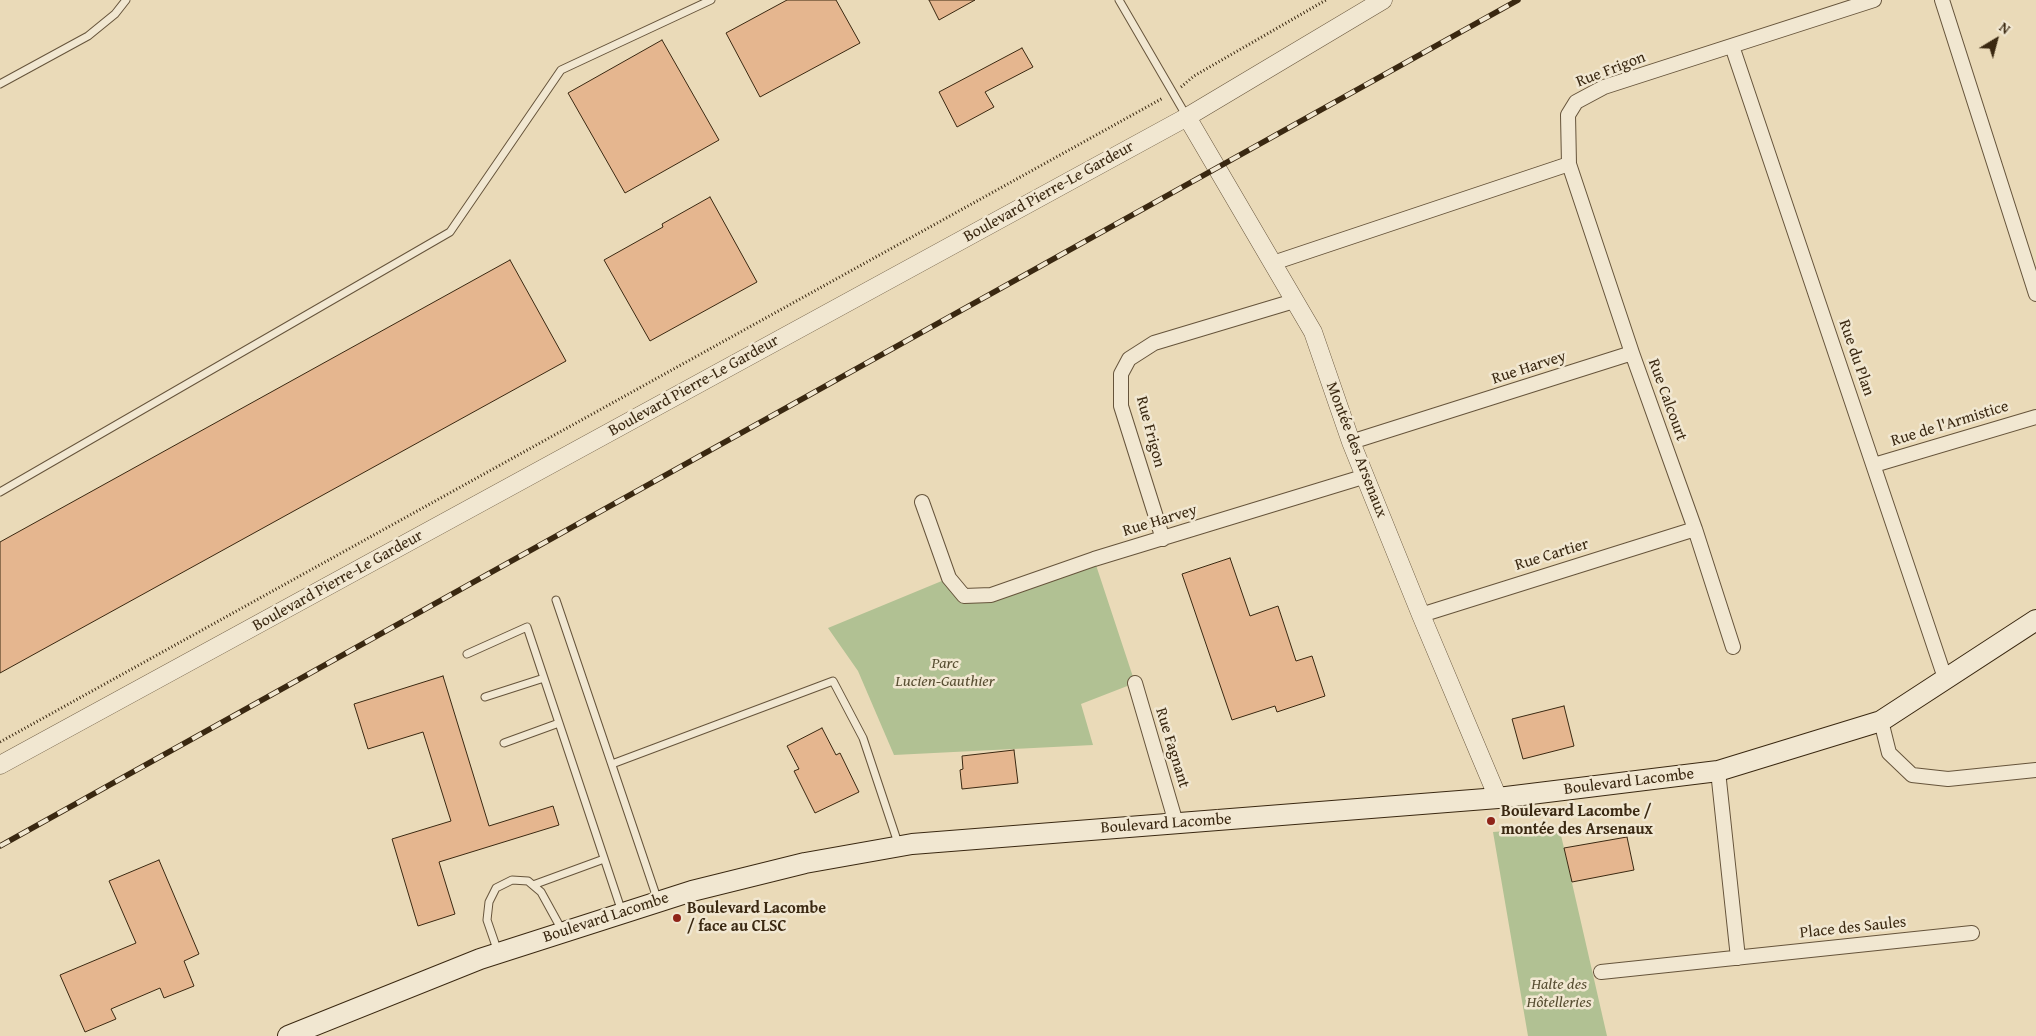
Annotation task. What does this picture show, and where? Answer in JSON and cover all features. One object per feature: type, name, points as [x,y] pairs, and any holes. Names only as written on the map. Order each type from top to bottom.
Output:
[{"type":"main road","name":"Boulevard Lacombe","points":[[288,1036],[499,953],[658,901],[804,863],[900,846],[954,840],[1498,798],[1718,771],[1881,721],[1946,681],[2036,620]]},
{"type":"street","name":"Boulevard Pierre-Le Gardeur","points":[[0,765],[1187,117],[1383,0]]},
{"type":"street","name":"Rue Frigon","points":[[1569,164],[1568,115],[1576,102],[1604,87],[1874,0]]},
{"type":"street","points":[[1942,0],[2036,294]]},
{"type":"street","name":"Rue du Plan","points":[[1732,46],[1946,681]]},
{"type":"street","name":"Montée des Arsenaux","points":[[1187,117],[1313,332],[1351,442],[1498,798]]},
{"type":"street","points":[[1273,263],[1569,164]]},
{"type":"street","name":"Rue Calcourt","points":[[1569,164],[1632,353],[1695,529],[1733,647]]},
{"type":"street","name":"Rue Frigon","points":[[1163,539],[1121,406],[1121,374],[1129,359],[1154,344],[1294,301]]},
{"type":"street","name":"Rue Harvey","points":[[1351,442],[1632,353]]},
{"type":"street","name":"Rue de l'Armistice","points":[[1874,465],[2036,417]]},
{"type":"street","name":"Rue Harvey","points":[[922,502],[949,578],[964,596],[991,595],[1094,559],[1366,476]]},
{"type":"street","name":"Rue Cartier","points":[[1421,615],[1695,529]]},
{"type":"street","name":"Rue Fagnant","points":[[1135,683],[1176,823]]},
{"type":"street","points":[[1881,721],[1889,753],[1912,774],[1948,779],[2036,770]]},
{"type":"street","points":[[1718,771],[1738,958]]},
{"type":"street","name":"Place des Saules","points":[[1601,972],[1972,933]]},
{"type":"lane","points":[[0,84],[88,36],[115,14],[126,0]]},
{"type":"lane","points":[[0,492],[450,232],[562,70],[710,0]]},
{"type":"lane","points":[[1119,0],[1187,117]]},
{"type":"lane","points":[[556,600],[658,901]]},
{"type":"lane","points":[[467,654],[527,627],[622,912]]},
{"type":"lane","points":[[485,697],[544,678]]},
{"type":"lane","points":[[612,764],[833,681],[863,738],[900,846]]},
{"type":"lane","points":[[504,743],[559,723]]},
{"type":"lane","points":[[534,885],[604,859]]},
{"type":"lane","points":[[499,953],[487,920],[489,902],[496,888],[512,880],[528,881],[541,892],[563,932]]},
{"type":"path","points":[[0,742],[1173,93],[1194,76],[1326,0]]},
{"type":"green space","name":"Parc Lucien-Gauthier","points":[[1094,559],[1135,683],[1081,704],[1093,745],[894,755],[858,671],[828,628],[949,578],[964,596]]},
{"type":"green space","name":"Halte des Hôtelleries","points":[[1559,827],[1607,1036],[1528,1036],[1493,832]]},
{"type":"building","points":[[787,0],[836,0],[860,43],[760,97],[726,33]]},
{"type":"building","points":[[929,0],[975,0],[939,20]]},
{"type":"building","points":[[662,40],[719,140],[625,193],[568,93]]},
{"type":"building","points":[[1022,48],[1033,67],[985,92],[994,107],[957,127],[939,92]]},
{"type":"building","points":[[710,197],[757,282],[650,341],[604,260],[663,227],[662,224]]},
{"type":"building","points":[[510,260],[566,361],[0,673],[0,542]]},
{"type":"building","points":[[1230,558],[1250,616],[1278,606],[1296,661],[1312,656],[1325,696],[1277,712],[1275,706],[1232,720],[1182,574]]},
{"type":"building","points":[[443,676],[489,826],[553,806],[559,825],[439,862],[455,914],[418,926],[392,839],[451,821],[423,732],[368,749],[354,704]]},
{"type":"building","points":[[1564,706],[1574,746],[1523,759],[1512,719]]},
{"type":"building","points":[[822,728],[836,755],[840,753],[859,792],[815,813],[794,771],[799,769],[787,746]]},
{"type":"building","points":[[1014,750],[1018,783],[962,789],[960,770],[963,769],[962,756]]},
{"type":"building","points":[[1627,837],[1634,870],[1572,882],[1564,848]]},
{"type":"building","points":[[159,860],[199,954],[184,961],[194,986],[164,998],[160,988],[111,1009],[116,1019],[85,1032],[60,975],[136,943],[109,881]]},
{"type":"railway","points":[[0,846],[1518,0]]},
{"type":"place","name":"Boulevard Lacombe / montée des Arsenaux","points":[[1491,821]]},
{"type":"place","name":"Boulevard Lacombe / face au CLSC","points":[[677,918]]}]
